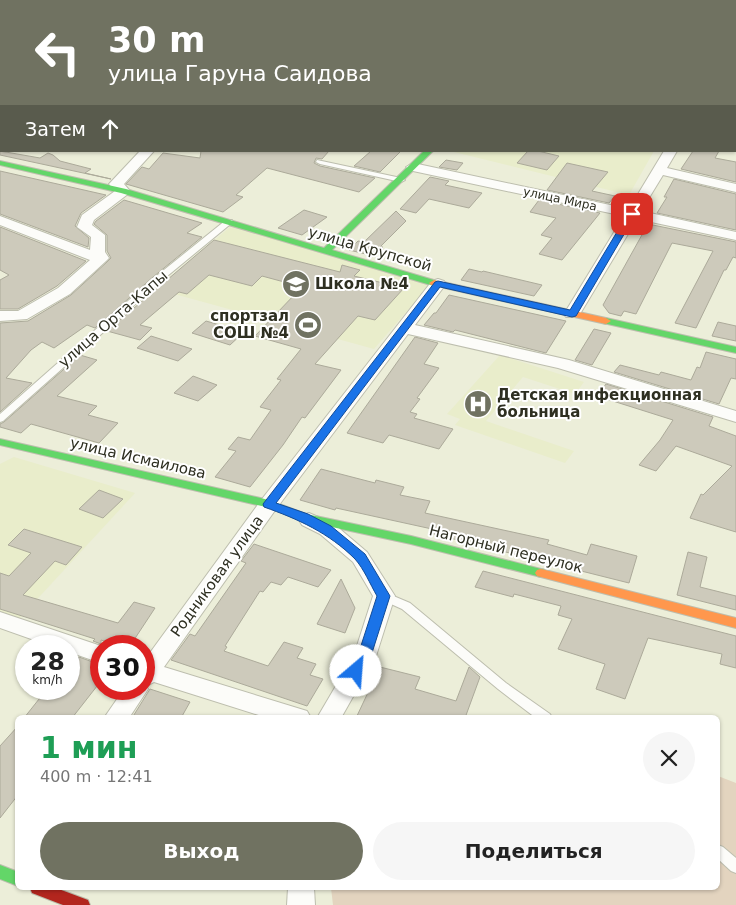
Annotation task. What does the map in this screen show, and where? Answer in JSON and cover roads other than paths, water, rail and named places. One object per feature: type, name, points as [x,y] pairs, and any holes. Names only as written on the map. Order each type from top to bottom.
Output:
[{"type":"main road","points":[[325,252],[428,152]]},
{"type":"main road","name":"улица Крупской","points":[[0,163],[123,191],[438,284],[736,350]]},
{"type":"main road","name":"улица Исмаилова","points":[[0,442],[268,504]]},
{"type":"main road","name":"Нагорный переулок","points":[[268,504],[304,517],[411,540],[736,623]]},
{"type":"main road","points":[[1,874],[15,878]]},
{"type":"main road","points":[[43,890],[82,905]]},
{"type":"street","points":[[101,258],[97,252],[98,235],[84,227],[86,218],[123,191],[116,184],[147,152]]},
{"type":"street","points":[[572,314],[670,152]]},
{"type":"street","name":"улица Мира","points":[[413,168],[736,236]]},
{"type":"street","points":[[659,170],[736,188]]},
{"type":"street","points":[[0,220],[34,232],[82,254],[101,258]]},
{"type":"street","points":[[0,316],[21,316],[64,291],[101,258]]},
{"type":"street","name":"Родниковая улица","points":[[155,660],[268,504],[438,284]]},
{"type":"street","points":[[405,328],[563,364],[736,417]]},
{"type":"street","points":[[304,517],[327,529],[360,557],[384,596],[365,656],[331,715]]},
{"type":"street","points":[[0,620],[90,651]]},
{"type":"street","points":[[155,680],[289,715]]},
{"type":"street","name":"Родниковая улица","points":[[118,715],[128,700]]},
{"type":"street","points":[[301,890],[301,905]]},
{"type":"lane","points":[[320,162],[401,180]]},
{"type":"lane","name":"улица Орта-Капы","points":[[0,418],[157,280],[229,222]]},
{"type":"lane","points":[[384,596],[406,606],[502,686],[542,715]]},
{"type":"lane","points":[[720,853],[736,867]]},
{"type":"place","name":"Школа №4","points":[[296,284]]},
{"type":"place","name":"спортзал СОШ №4","points":[[308,325]]},
{"type":"place","name":"Детская инфекционная больница","points":[[478,404]]}]
